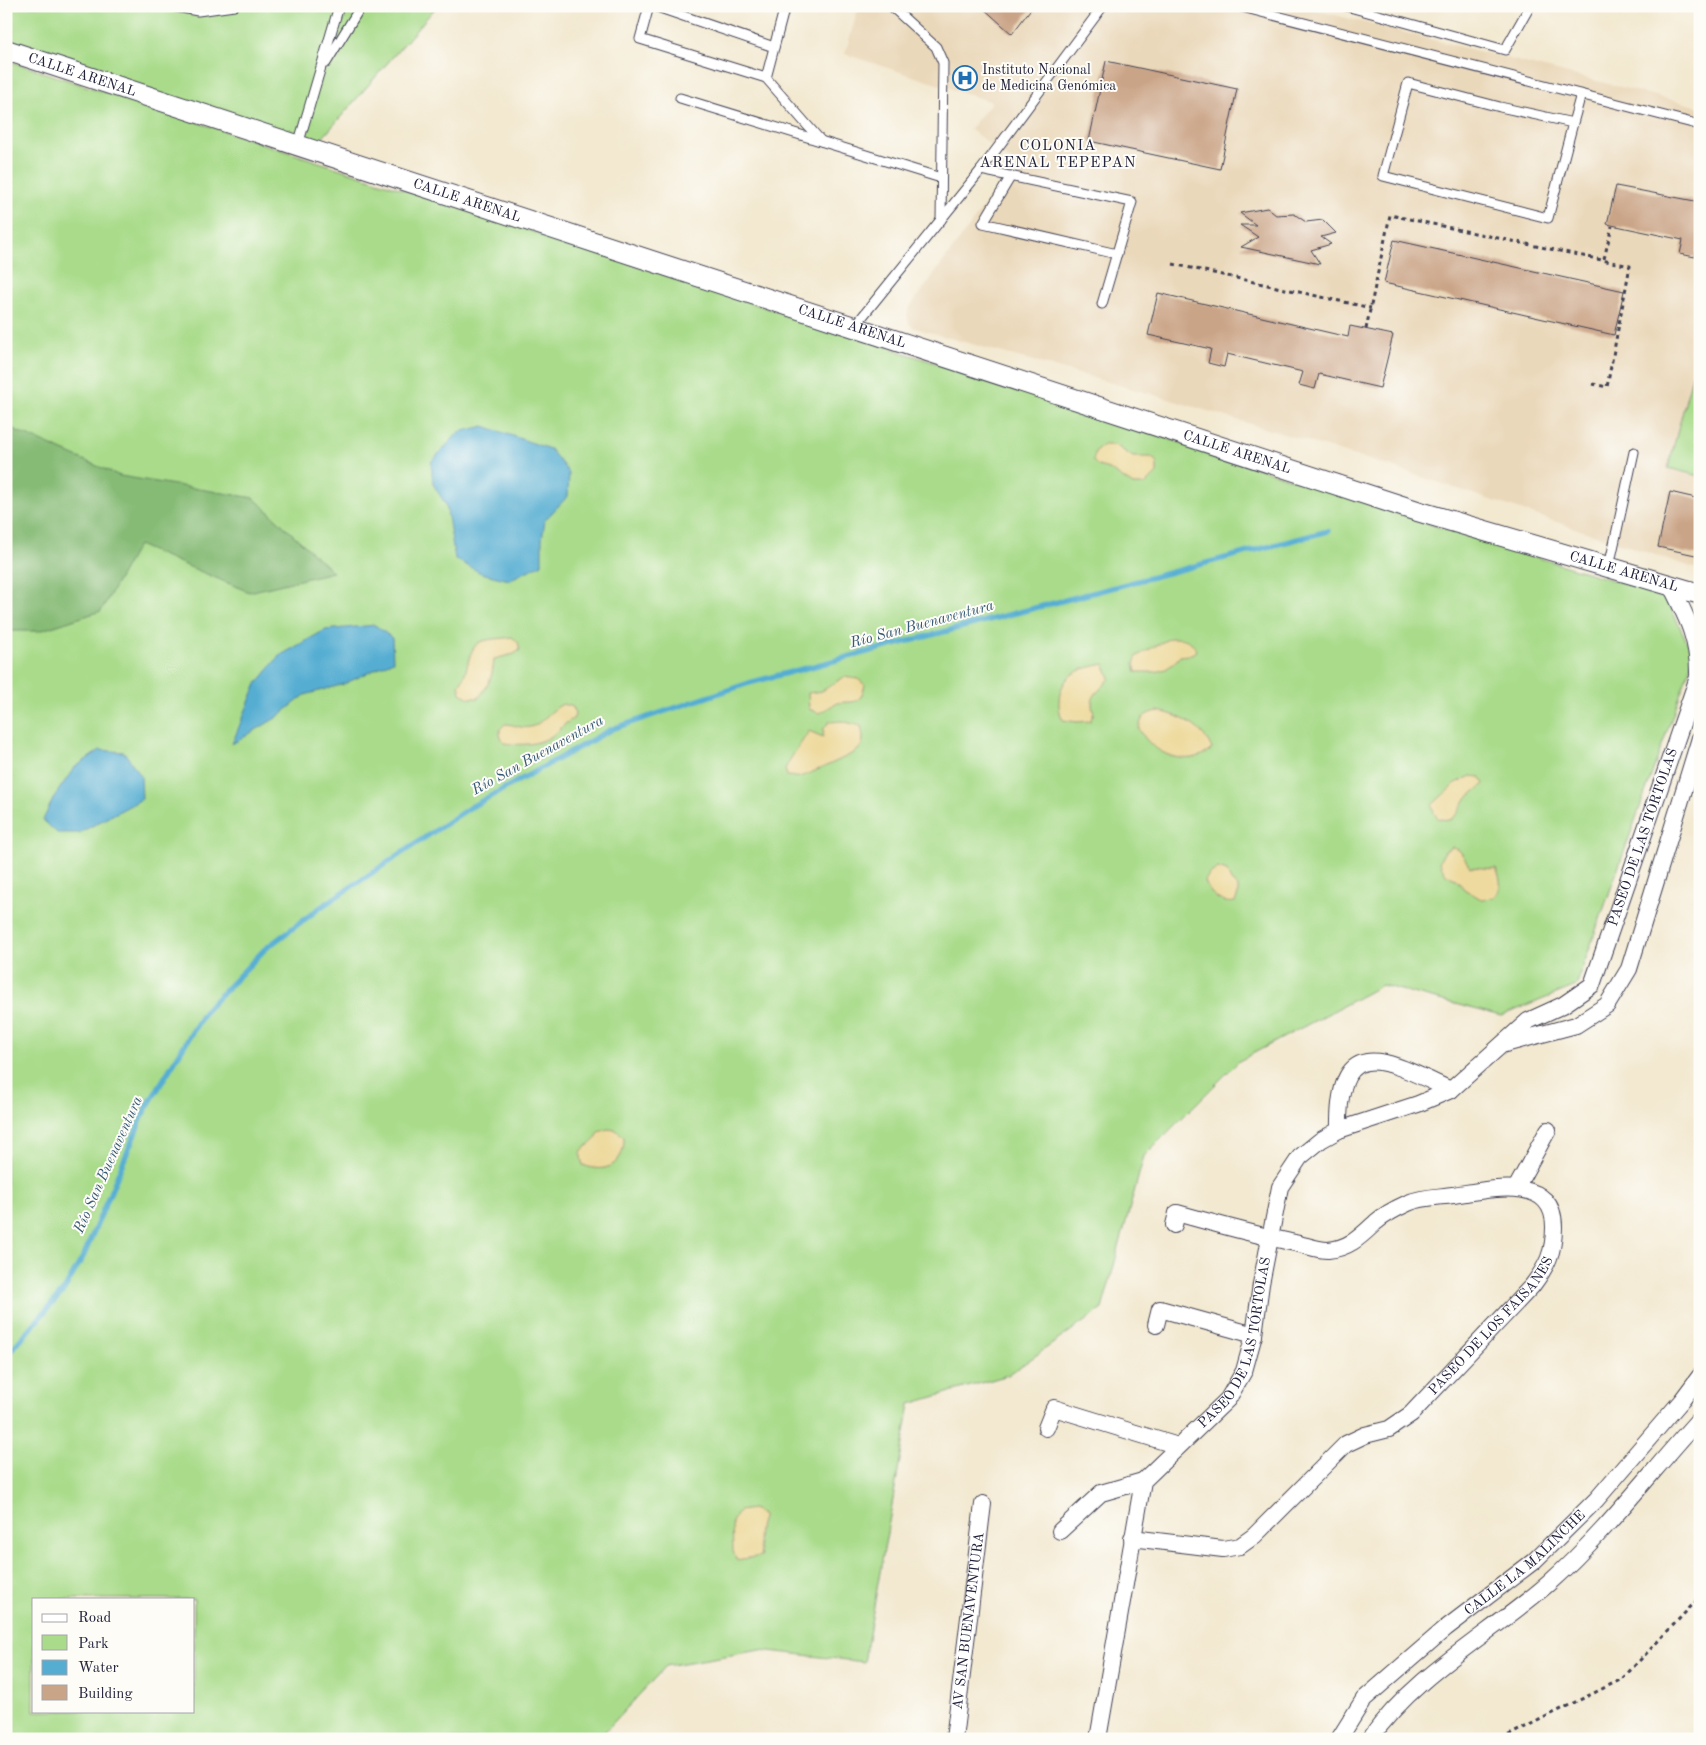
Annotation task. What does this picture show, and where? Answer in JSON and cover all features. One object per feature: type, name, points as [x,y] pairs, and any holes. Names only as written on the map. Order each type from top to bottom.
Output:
[{"type":"street","name":"CALLE ARENAL","points":[[6,50],[1418,511],[1700,594]]},
{"type":"street","name":"PASEO DE LAS TÓRTOLAS","points":[[1143,1481],[1228,1399],[1244,1370],[1254,1335],[1269,1238],[1280,1187],[1300,1157],[1321,1140],[1339,1130],[1418,1104],[1452,1090],[1528,1021],[1563,1005],[1592,985],[1698,677],[1699,660],[1692,629],[1671,586]]},
{"type":"street","name":"PASEO DE LAS TÓRTOLAS","points":[[1502,1045],[1576,1025],[1607,1005],[1629,969],[1700,738]]},
{"type":"street","points":[[1339,1130],[1338,1104],[1343,1083],[1350,1070],[1361,1063],[1379,1061],[1398,1066],[1452,1090]]},
{"type":"street","points":[[1516,1188],[1548,1130]]},
{"type":"street","name":"PASEO DE LOS FAISANES","points":[[1132,1538],[1223,1548],[1240,1546],[1254,1536],[1346,1444],[1365,1434],[1390,1429],[1411,1414],[1532,1286],[1548,1264],[1554,1238],[1554,1219],[1546,1201],[1531,1191],[1516,1188],[1410,1202],[1377,1221],[1358,1240],[1343,1247],[1326,1250],[1269,1238],[1177,1213],[1174,1225]]},
{"type":"street","points":[[1156,1325],[1160,1309],[1254,1335]]},
{"type":"street","name":"CALLE LA MALINCHE","points":[[1339,1739],[1364,1699],[1446,1628],[1534,1561],[1596,1500],[1682,1400],[1700,1376]]},
{"type":"street","points":[[1046,1428],[1054,1408],[1178,1446]]},
{"type":"street","name":"CALLE LA MALINCHE","points":[[1370,1739],[1385,1718],[1460,1651],[1549,1583],[1608,1524],[1700,1418]]},
{"type":"street","points":[[1060,1531],[1101,1493],[1143,1481],[1098,1739]]},
{"type":"street","name":"AV SAN BUENAVENTURA","points":[[954,1739],[983,1504]]},
{"type":"lane","points":[[171,6],[198,11],[234,6]]},
{"type":"lane","points":[[298,145],[339,6]]},
{"type":"lane","points":[[319,74],[361,6]]},
{"type":"lane","points":[[650,6],[640,39],[766,78],[821,141]]},
{"type":"lane","points":[[654,6],[774,47]]},
{"type":"lane","points":[[766,78],[785,6]]},
{"type":"lane","points":[[891,6],[936,47],[943,63],[941,220]]},
{"type":"lane","points":[[854,327],[981,170],[1103,6]]},
{"type":"lane","points":[[1238,6],[1700,126]]},
{"type":"lane","points":[[1346,6],[1505,50],[1530,6]]},
{"type":"lane","points":[[1573,123],[1500,107],[1408,83],[1383,176],[1548,218],[1581,94]]},
{"type":"lane","points":[[680,98],[941,178]]},
{"type":"lane","points":[[981,170],[1132,202],[1102,304]]},
{"type":"lane","points":[[1011,176],[983,224],[1117,254]]},
{"type":"lane","points":[[1609,568],[1634,452]]},
{"type":"path","points":[[1366,330],[1390,216],[1604,259],[1630,266],[1607,387],[1594,384]]},
{"type":"path","points":[[1604,259],[1612,226]]},
{"type":"path","points":[[1173,264],[1371,308]]},
{"type":"path","points":[[1501,1739],[1622,1678],[1700,1597]]},
{"type":"shaded area","points":[[859,6],[1299,6],[1700,107],[1700,570],[1392,467],[1158,396],[914,328],[909,323],[907,315],[910,307],[1015,164],[970,129],[992,102],[845,54]]},
{"type":"green space","points":[[6,6],[437,6],[312,150],[6,46]]},
{"type":"green space","points":[[6,60],[1463,535],[1665,596],[1694,656],[1576,986],[1501,1016],[1382,985],[1239,1061],[1144,1156],[1102,1309],[1008,1375],[910,1404],[864,1662],[760,1650],[666,1666],[598,1739],[6,1739]]},
{"type":"green space","points":[[1700,346],[1700,476],[1668,468]]},
{"type":"green space","points":[[6,426],[120,476],[254,498],[333,572],[249,592],[138,545],[101,611],[39,631],[6,631]]},
{"type":"sand","points":[[1103,445],[1115,445],[1133,457],[1151,457],[1157,462],[1157,473],[1145,485],[1133,485],[1109,469],[1098,466],[1093,461],[1096,450]]},
{"type":"sand","points":[[512,637],[518,642],[520,650],[514,654],[494,659],[490,680],[478,698],[469,698],[461,693],[459,685],[474,648],[486,640]]},
{"type":"sand","points":[[1170,638],[1189,641],[1197,651],[1189,655],[1180,656],[1170,666],[1161,671],[1136,672],[1134,664],[1137,656]]},
{"type":"sand","points":[[1104,664],[1110,678],[1093,698],[1092,707],[1094,713],[1090,721],[1063,720],[1059,709],[1059,697],[1066,681],[1077,671]]},
{"type":"sand","points":[[844,677],[858,679],[865,685],[858,700],[836,704],[819,713],[809,709],[808,693],[822,691]]},
{"type":"sand","points":[[563,704],[573,707],[575,715],[573,719],[552,736],[539,742],[504,743],[500,735],[500,729],[505,724],[524,727],[534,726]]},
{"type":"sand","points":[[1158,711],[1183,719],[1191,724],[1203,735],[1212,749],[1203,755],[1182,758],[1162,752],[1153,746],[1139,729],[1141,721],[1145,716]]},
{"type":"sand","points":[[842,721],[861,726],[863,741],[856,752],[804,775],[798,777],[787,776],[785,769],[809,731],[823,737],[824,728],[829,722]]},
{"type":"sand","points":[[1471,776],[1480,777],[1484,784],[1465,800],[1457,814],[1450,820],[1439,819],[1434,813],[1432,805],[1456,783]]},
{"type":"sand","points":[[1453,847],[1460,851],[1470,867],[1496,869],[1500,884],[1499,891],[1494,898],[1481,899],[1464,889],[1457,880],[1446,874],[1439,862],[1445,851]]},
{"type":"sand","points":[[1218,868],[1227,871],[1231,881],[1238,887],[1238,895],[1235,902],[1225,902],[1216,898],[1207,886],[1205,881],[1209,874]]},
{"type":"sand","points":[[608,1129],[616,1130],[624,1137],[624,1146],[618,1160],[607,1167],[600,1168],[583,1165],[581,1153],[583,1149],[596,1138],[599,1132]]},
{"type":"sand","points":[[753,1509],[763,1515],[758,1535],[761,1556],[736,1560],[733,1551],[732,1522],[739,1511]]},
{"type":"water","points":[[484,426],[550,449],[569,473],[568,496],[545,520],[542,539],[542,564],[509,580],[481,573],[455,559],[446,505],[433,484],[431,462],[459,432]]},
{"type":"water","points":[[375,625],[392,638],[393,661],[344,684],[305,695],[276,718],[232,744],[256,685],[279,656],[325,630]]},
{"type":"water","points":[[100,750],[124,752],[141,776],[142,799],[79,833],[57,833],[43,820],[54,797],[74,768]]},
{"type":"building","points":[[981,6],[1033,6],[1012,34]]},
{"type":"building","points":[[1106,61],[1237,89],[1220,169],[1089,141]]},
{"type":"building","points":[[1616,186],[1700,202],[1700,244],[1698,244],[1695,257],[1680,254],[1683,240],[1607,224]]},
{"type":"building","points":[[1267,208],[1276,215],[1294,214],[1306,222],[1323,220],[1336,233],[1321,237],[1331,244],[1311,250],[1320,264],[1241,247],[1258,237],[1240,225],[1256,225],[1240,213]]},
{"type":"building","points":[[1394,240],[1624,291],[1614,335],[1384,283]]},
{"type":"building","points":[[1158,293],[1348,337],[1350,326],[1393,335],[1380,388],[1319,374],[1315,389],[1299,385],[1303,372],[1227,354],[1224,367],[1208,363],[1211,349],[1148,335]]},
{"type":"building","points":[[1670,492],[1700,499],[1700,556],[1658,547]]},
{"type":"waterway","name":"Río San Buenaventura","points":[[6,1356],[64,1290],[84,1255],[145,1110],[205,1011],[265,949],[321,907],[469,808],[612,729],[749,683],[1328,531]]},
{"type":"place","name":"Instituto Nacional de Medicina Genómica","points":[[965,78]]},
{"type":"district","name":"COLONIA ARENAL TEPEPAN","points":[[1058,154]]}]
